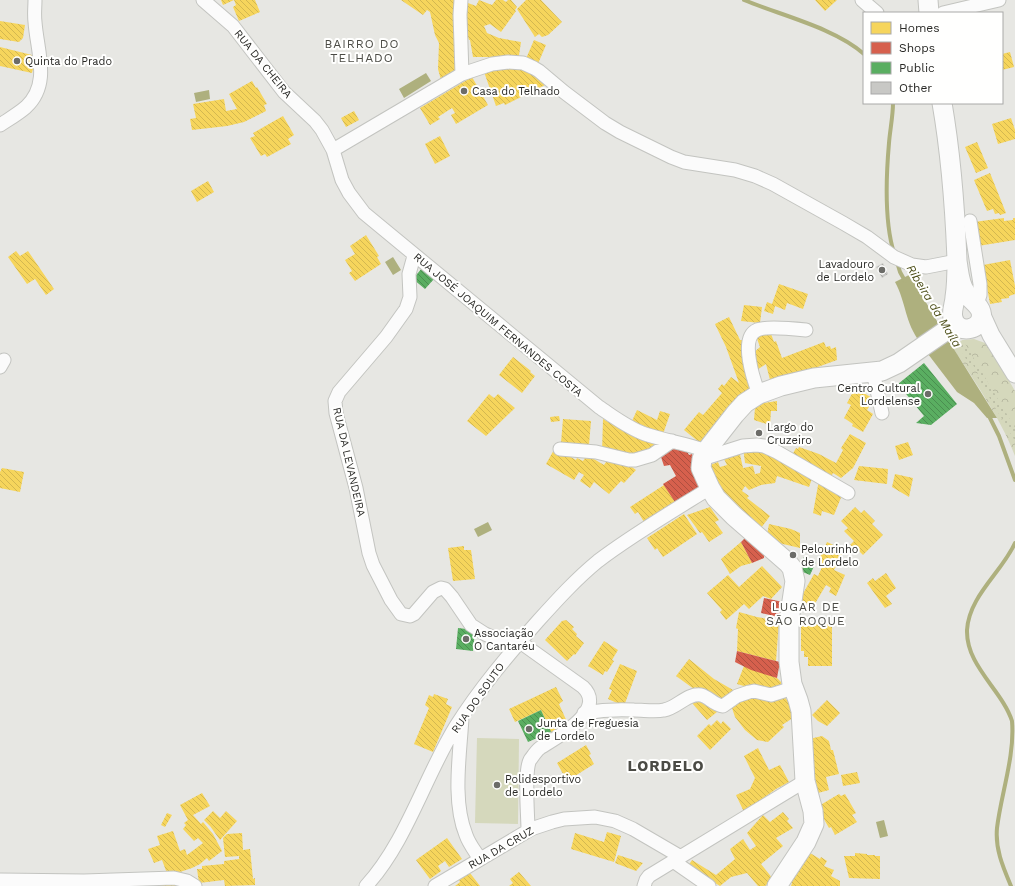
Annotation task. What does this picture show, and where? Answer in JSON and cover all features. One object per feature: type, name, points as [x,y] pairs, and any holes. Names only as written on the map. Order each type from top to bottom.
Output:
[{"type":"main road","points":[[928,0],[929,12]]},
{"type":"main road","points":[[942,104],[948,137],[952,178],[957,261],[955,323]]},
{"type":"main road","points":[[955,323],[976,326],[980,322],[977,306],[966,294],[963,288],[957,261]]},
{"type":"main road","points":[[777,886],[806,842],[814,824],[813,811],[805,781],[801,711],[789,671],[789,621],[795,581],[792,568],[784,558],[724,508],[710,488],[703,473],[701,465],[704,455],[735,414],[745,403],[759,394],[781,386],[814,378],[873,372],[891,368],[912,355],[955,323],[959,302],[964,301],[977,306]]},
{"type":"street","points":[[0,124],[26,107],[37,93],[40,84],[40,62],[34,21],[35,0]]},
{"type":"street","name":"RUA DA CHEIRA","points":[[203,0],[220,14],[242,37],[284,92],[315,121],[322,130],[333,150]]},
{"type":"street","points":[[461,0],[460,15],[462,74]]},
{"type":"street","points":[[862,0],[876,12]]},
{"type":"street","points":[[947,12],[999,0]]},
{"type":"street","points":[[333,150],[462,74],[500,62],[516,62],[529,65],[539,71],[600,119],[643,144],[684,162],[735,170],[755,176],[773,184],[843,222],[894,257],[912,265],[926,267],[957,261]]},
{"type":"street","name":"RUA JOSÉ JOAQUIM FERNANDES COSTA","points":[[333,150],[342,180],[356,204],[364,213],[414,256],[599,407],[620,422],[638,431],[672,441],[704,455]]},
{"type":"street","points":[[970,221],[980,284],[977,306],[988,330],[1015,374]]},
{"type":"street","name":"RUA DA LEVANDEIRA","points":[[414,256],[409,274],[410,297],[406,309],[386,337],[343,387],[336,400],[336,414],[356,488],[371,559],[391,600],[401,614],[406,616],[414,614],[433,592],[441,588],[445,589],[471,626],[485,634],[517,644]]},
{"type":"street","points":[[955,323],[984,335],[999,348]]},
{"type":"street","points":[[759,394],[751,369],[749,344],[753,333],[761,329],[806,330]]},
{"type":"street","points":[[873,372],[882,413]]},
{"type":"street","points":[[560,449],[596,452],[629,460],[635,460],[652,455],[672,441]]},
{"type":"street","points":[[704,455],[748,445],[760,445],[771,448],[848,493]]},
{"type":"street","name":"RUA DO SOUTO","points":[[366,886],[380,869],[398,839],[449,738],[462,717],[486,683],[517,644],[570,586],[600,560],[657,521],[710,488]]},
{"type":"street","points":[[517,644],[586,691],[590,700],[584,713],[573,727],[540,749],[530,760],[527,770],[528,830]]},
{"type":"street","points":[[584,713],[616,710],[663,710],[677,705],[692,696],[700,695],[718,705],[723,706],[737,696],[749,692],[754,691],[771,695],[793,688]]},
{"type":"street","points":[[462,717],[459,776],[460,810],[466,836],[480,859]]},
{"type":"street","points":[[644,886],[649,876],[805,781]]},
{"type":"street","name":"RUA DA CRUZ","points":[[435,886],[528,830],[552,822],[595,818],[605,819],[624,825],[677,859],[709,886]]},
{"type":"street","points":[[0,880],[84,881],[168,878],[181,879],[195,886]]},
{"type":"green space","points":[[974,339],[985,343],[990,348],[1015,391],[1015,456],[1009,441],[985,397],[949,341],[954,340],[957,343],[963,340]]},
{"type":"green space","points":[[963,340],[1015,428],[1015,441],[976,375],[978,373],[973,365],[970,366],[957,343]]},
{"type":"green space","name":"Polidesportivo de Lordelo","points":[[477,738],[519,739],[518,824],[475,823]]},
{"type":"shaded area","points":[[426,73],[431,81],[404,98],[399,89]]},
{"type":"shaded area","points":[[209,90],[210,99],[196,102],[194,93]]},
{"type":"shaded area","points":[[393,257],[401,270],[393,275],[385,262]]},
{"type":"shaded area","points":[[911,274],[941,328],[920,342],[908,320],[895,282]]},
{"type":"shaded area","points":[[949,341],[997,418],[987,418],[974,403],[957,392],[928,354]]},
{"type":"shaded area","points":[[488,522],[492,530],[478,537],[474,529]]},
{"type":"shaded area","points":[[884,820],[888,836],[880,838],[876,822]]},
{"type":"building: Homes","points":[[221,0],[234,0],[223,5]]},
{"type":"building: Homes","points":[[234,0],[255,0],[260,12],[239,21],[233,7],[236,5]]},
{"type":"building: Homes","points":[[401,0],[455,0],[459,71],[441,80],[438,69],[439,43],[435,35],[430,12],[427,10],[423,15]]},
{"type":"building: Homes","points":[[479,0],[492,5],[496,0],[503,0],[506,2],[511,0],[517,7],[515,10],[516,11],[501,32],[490,24],[484,26],[487,33],[499,38],[521,42],[518,62],[495,57],[473,57],[470,40],[464,25],[468,3],[476,6]]},
{"type":"building: Homes","points":[[526,0],[541,0],[562,22],[548,35],[542,37],[539,34],[535,37],[517,9]]},
{"type":"building: Homes","points":[[815,0],[837,0],[825,11]]},
{"type":"building: Homes","points":[[0,21],[25,25],[23,38],[19,42],[0,39]]},
{"type":"building: Homes","points":[[534,40],[546,45],[537,66],[525,61]]},
{"type":"building: Homes","name":"Quinta do Prado","points":[[0,47],[36,56],[32,73],[0,66]]},
{"type":"building: Homes","points":[[1010,52],[1014,67],[1003,70],[1003,54]]},
{"type":"building: Homes","points":[[496,66],[531,69],[545,85],[505,105],[504,103],[496,106],[483,69]]},
{"type":"building: Homes","name":"Casa do Telhado","points":[[472,77],[488,105],[456,124],[451,115],[455,113],[452,108],[438,117],[440,119],[430,125],[420,108]]},
{"type":"building: Homes","points":[[252,81],[267,104],[264,105],[266,111],[244,122],[227,126],[192,130],[190,119],[196,118],[193,104],[224,99],[226,111],[237,109],[229,94]]},
{"type":"building: Homes","points":[[354,111],[359,120],[346,127],[341,118]]},
{"type":"building: Homes","points":[[283,116],[294,135],[288,139],[291,144],[267,157],[265,154],[261,156],[250,138],[255,136],[253,133]]},
{"type":"building: Homes","points":[[1011,118],[1015,130],[1015,139],[998,144],[992,124]]},
{"type":"building: Homes","points":[[440,136],[450,156],[435,164],[425,144]]},
{"type":"building: Homes","points":[[977,142],[988,168],[976,173],[965,147]]},
{"type":"building: Homes","points":[[990,173],[1006,213],[1000,215],[999,213],[995,214],[993,209],[987,211],[974,180]]},
{"type":"building: Homes","points":[[208,181],[214,192],[197,202],[191,191]]},
{"type":"building: Homes","points":[[1004,218],[1004,221],[1013,220],[1013,218],[1015,218],[1015,240],[978,246],[974,222]]},
{"type":"building: Homes","points":[[366,235],[379,256],[377,257],[381,264],[355,281],[349,273],[352,271],[345,260],[355,254],[350,246]]},
{"type":"building: Homes","points":[[16,251],[20,256],[28,251],[54,289],[46,295],[35,279],[27,284],[8,257]]},
{"type":"building: Homes","points":[[1010,260],[1015,294],[1009,296],[1009,298],[1001,299],[1002,302],[990,304],[983,265]]},
{"type":"building: Homes","points":[[779,284],[808,294],[803,309],[787,303],[785,310],[775,306],[773,314],[764,311],[767,302],[772,304]]},
{"type":"building: Homes","points":[[744,305],[762,307],[760,323],[741,321]]},
{"type":"building: Homes","points":[[729,317],[740,340],[746,340],[754,389],[704,446],[684,430],[699,412],[703,415],[722,393],[718,389],[722,384],[724,386],[731,377],[739,383],[726,347],[715,324]]},
{"type":"building: Homes","points":[[770,331],[774,342],[776,341],[782,358],[824,342],[826,347],[830,346],[831,349],[836,347],[837,360],[771,384],[766,364],[754,372],[752,354],[760,347],[756,336]]},
{"type":"building: Homes","points":[[513,357],[535,376],[522,393],[499,375]]},
{"type":"building: Homes","points":[[855,388],[874,399],[867,410],[873,414],[863,432],[852,426],[853,424],[844,418],[851,405],[847,403]]},
{"type":"building: Homes","points":[[489,394],[494,398],[498,394],[515,408],[486,436],[467,421]]},
{"type":"building: Homes","points":[[777,401],[777,411],[771,411],[770,425],[754,420],[755,408],[764,403]]},
{"type":"building: Homes","points":[[637,410],[657,420],[660,411],[670,414],[663,434],[632,421]]},
{"type":"building: Homes","points":[[559,416],[560,421],[551,422],[550,417]]},
{"type":"building: Homes","points":[[563,419],[591,421],[589,445],[561,443]]},
{"type":"building: Homes","points":[[603,419],[636,437],[654,443],[659,448],[627,458],[602,452]]},
{"type":"building: Homes","points":[[850,434],[866,443],[853,468],[841,478],[833,473],[830,479],[791,457],[796,448],[798,449],[799,447],[819,454],[836,463],[843,450],[841,448]]},
{"type":"building: Homes","points":[[908,442],[913,455],[899,460],[895,446]]},
{"type":"building: Homes","points":[[743,447],[770,449],[813,476],[809,487],[777,476],[775,483],[761,485],[749,490],[745,486],[742,491],[749,496],[747,498],[770,516],[758,532],[727,509],[705,467],[718,462],[720,467],[727,465],[723,457],[739,450],[743,468],[753,466],[755,474],[760,473],[761,466],[745,463]]},
{"type":"building: Homes","points":[[555,448],[576,460],[577,458],[583,461],[587,455],[604,465],[610,456],[619,458],[636,470],[624,483],[621,481],[609,494],[594,482],[590,488],[580,481],[584,475],[579,472],[574,480],[546,464]]},
{"type":"building: Homes","points":[[859,466],[888,469],[887,484],[854,480]]},
{"type":"building: Homes","points":[[2,468],[24,472],[20,492],[0,488],[0,472]]},
{"type":"building: Homes","points":[[895,474],[913,478],[909,497],[892,487]]},
{"type":"building: Homes","points":[[819,480],[842,495],[834,515],[822,511],[821,516],[813,513]]},
{"type":"building: Homes","points":[[664,485],[675,502],[644,522],[638,512],[635,514],[630,507]]},
{"type":"building: Homes","points":[[710,507],[719,520],[715,522],[723,533],[709,542],[702,532],[700,533],[687,515]]},
{"type":"building: Homes","points":[[855,507],[861,513],[864,510],[875,521],[872,524],[883,535],[863,555],[859,551],[856,554],[851,549],[853,547],[850,545],[854,541],[844,531],[848,528],[841,521]]},
{"type":"building: Homes","points":[[684,514],[697,534],[663,557],[657,548],[655,550],[647,538]]},
{"type":"building: Homes","points":[[769,524],[791,529],[800,533],[800,548],[766,540]]},
{"type":"building: Homes","points":[[741,542],[752,563],[741,566],[730,574],[721,559]]},
{"type":"building: Homes","points":[[827,542],[844,550],[834,570],[845,575],[836,596],[829,592],[831,588],[826,585],[813,607],[800,599],[814,574],[818,576],[822,567],[817,564]]},
{"type":"building: Homes","points":[[464,546],[464,550],[471,550],[475,579],[453,581],[448,548]]},
{"type":"building: Homes","points":[[762,566],[782,587],[771,599],[763,596],[749,609],[744,604],[726,620],[720,612],[722,610],[707,593],[728,575],[739,587]]},
{"type":"building: Homes","points":[[886,573],[896,588],[886,596],[892,604],[885,608],[867,583],[873,578],[875,581]]},
{"type":"building: Homes","points":[[739,612],[779,621],[776,661],[737,651],[738,629],[736,628]]},
{"type":"building: Homes","points":[[566,620],[574,627],[572,629],[577,634],[576,636],[584,643],[575,655],[574,654],[567,661],[545,640],[562,621]]},
{"type":"building: Homes","points":[[816,624],[832,624],[832,666],[808,666],[808,657],[804,657],[804,651],[801,651],[801,626],[816,626]]},
{"type":"building: Homes","points":[[604,641],[618,650],[612,660],[614,661],[607,672],[605,671],[603,675],[588,666]]},
{"type":"building: Homes","points":[[689,659],[714,679],[733,690],[725,704],[703,693],[695,687],[694,689],[676,676]]},
{"type":"building: Homes","points":[[620,664],[637,671],[624,706],[608,699],[612,690],[609,689]]},
{"type":"building: Homes","points":[[744,666],[777,678],[781,682],[782,690],[774,693],[744,689],[744,686],[737,684]]},
{"type":"building: Homes","points":[[556,687],[563,701],[559,704],[568,724],[551,732],[541,710],[515,722],[509,709]]},
{"type":"building: Homes","points":[[782,693],[796,716],[782,725],[784,727],[768,742],[757,740],[745,730],[735,717],[730,702],[751,694]]},
{"type":"building: Homes","points":[[434,694],[448,699],[446,704],[452,707],[433,752],[414,744],[429,708],[425,705],[429,695],[433,697]]},
{"type":"building: Homes","points":[[699,698],[707,700],[717,712],[707,720],[692,703]]},
{"type":"building: Homes","points":[[827,700],[840,713],[827,726],[818,721],[812,715]]},
{"type":"building: Homes","points":[[717,720],[721,724],[723,721],[731,729],[710,750],[697,736],[709,724],[711,726]]},
{"type":"building: Homes","points":[[822,736],[829,741],[831,750],[833,750],[839,774],[826,777],[829,790],[818,793],[815,778],[810,780],[805,740]]},
{"type":"building: Homes","points":[[586,745],[594,764],[567,781],[557,763]]},
{"type":"building: Homes","points":[[758,748],[769,770],[780,765],[789,782],[776,789],[744,812],[736,795],[750,789],[755,778],[744,756]]},
{"type":"building: Homes","points":[[857,772],[860,783],[843,786],[841,775]]},
{"type":"building: Homes","points":[[202,793],[210,806],[193,815],[201,824],[203,822],[213,834],[222,851],[209,861],[207,858],[192,868],[168,876],[162,860],[154,863],[148,849],[160,845],[157,836],[173,831],[180,851],[185,849],[187,855],[203,843],[198,838],[194,841],[183,829],[186,825],[184,823],[188,820],[180,805]]},
{"type":"building: Homes","points":[[839,794],[841,796],[845,794],[856,813],[852,815],[857,822],[835,835],[831,827],[829,828],[817,807]]},
{"type":"building: Homes","points":[[213,811],[220,818],[226,811],[237,821],[220,840],[204,820]]},
{"type":"building: Homes","points":[[783,812],[789,819],[787,821],[793,828],[776,838],[783,846],[761,864],[773,879],[765,886],[758,886],[747,873],[731,877],[720,886],[688,866],[692,860],[716,875],[735,859],[730,849],[743,839],[750,850],[756,846],[747,833],[763,815],[770,822]]},
{"type":"building: Homes","points":[[167,813],[172,815],[165,827],[161,825]]},
{"type":"building: Homes","points":[[607,832],[621,836],[614,862],[571,849],[575,833],[604,842]]},
{"type":"building: Homes","points":[[242,833],[243,850],[250,849],[255,885],[225,886],[224,880],[199,883],[197,869],[202,869],[202,866],[224,864],[224,861],[239,859],[239,856],[225,857],[223,838],[227,834]]},
{"type":"building: Homes","points":[[447,838],[462,859],[449,867],[445,861],[438,866],[441,871],[430,879],[416,860]]},
{"type":"building: Homes","points":[[810,853],[827,861],[824,866],[834,870],[831,876],[840,881],[840,886],[791,886],[792,883],[790,882]]},
{"type":"building: Homes","points":[[855,853],[880,856],[880,879],[849,878],[844,856],[855,856]]},
{"type":"building: Homes","points":[[618,855],[643,863],[636,871],[615,863]]},
{"type":"building: Homes","points":[[519,872],[531,886],[509,886],[513,883],[510,879]]},
{"type":"building: Homes","points":[[470,873],[480,886],[455,886],[460,882],[459,880]]},
{"type":"building: Homes","points":[[110,884],[182,884],[185,886],[110,886]]},
{"type":"building: Shops","points":[[677,444],[685,448],[689,455],[692,454],[704,487],[675,502],[663,484],[676,476],[670,465],[664,466],[659,451]]},
{"type":"building: Shops","points":[[746,537],[764,555],[764,558],[752,563],[741,542]]},
{"type":"building: Shops","points":[[764,598],[783,602],[779,617],[761,613]]},
{"type":"building: Shops","points":[[737,651],[780,662],[777,678],[751,670],[735,662]]},
{"type":"building: Public","points":[[422,268],[434,279],[425,289],[413,279]]},
{"type":"building: Public","name":"Centro Cultural Lordelense","points":[[924,363],[957,404],[931,425],[916,423],[924,416],[898,384]]},
{"type":"building: Public","points":[[804,557],[816,562],[810,575],[798,570]]},
{"type":"building: Public","name":"Associação O Cantaréu","points":[[458,628],[475,630],[473,651],[456,649]]},
{"type":"building: Public","points":[[541,710],[551,732],[528,742],[518,721]]},
{"type":"building: Other","name":"Lavadouro de Lordelo","points":[[883,263],[888,274],[882,278],[876,267]]},
{"type":"waterway","name":"Ribeira da Maíla","points":[[744,0],[823,29],[852,45],[863,53]]},
{"type":"waterway","name":"Ribeira da Maíla","points":[[893,104],[888,156],[887,213],[894,253]]},
{"type":"waterway","name":"Ribeira da Maíla","points":[[897,262],[905,281]]},
{"type":"waterway","name":"Ribeira da Maíla","points":[[988,414],[999,436],[1015,480]]},
{"type":"waterway","name":"Ribeira da Maíla","points":[[1011,886],[998,851],[997,828],[1010,761],[1012,721],[1001,699],[985,677],[972,655],[968,643],[967,630],[969,618],[980,595],[1015,543]]},
{"type":"place","name":"Quinta do Prado","points":[[17,61]]},
{"type":"place","name":"Casa do Telhado","points":[[464,91]]},
{"type":"place","name":"Lavadouro de Lordelo","points":[[882,270]]},
{"type":"place","name":"Centro Cultural Lordelense","points":[[928,394]]},
{"type":"place","name":"Largo do Cruzeiro","points":[[759,433]]},
{"type":"place","name":"Pelourinho de Lordelo","points":[[793,555]]},
{"type":"place","name":"Associação O Cantaréu","points":[[466,639]]},
{"type":"place","name":"Junta de Freguesia de Lordelo","points":[[529,729]]},
{"type":"place","name":"Polidesportivo de Lordelo","points":[[497,785]]},
{"type":"district","name":"BAIRRO DO TELHADO","points":[[362,51]]},
{"type":"district","name":"LUGAR DE SÃO ROQUE","points":[[806,614]]},
{"type":"district","name":"LORDELO","points":[[666,766]]}]
